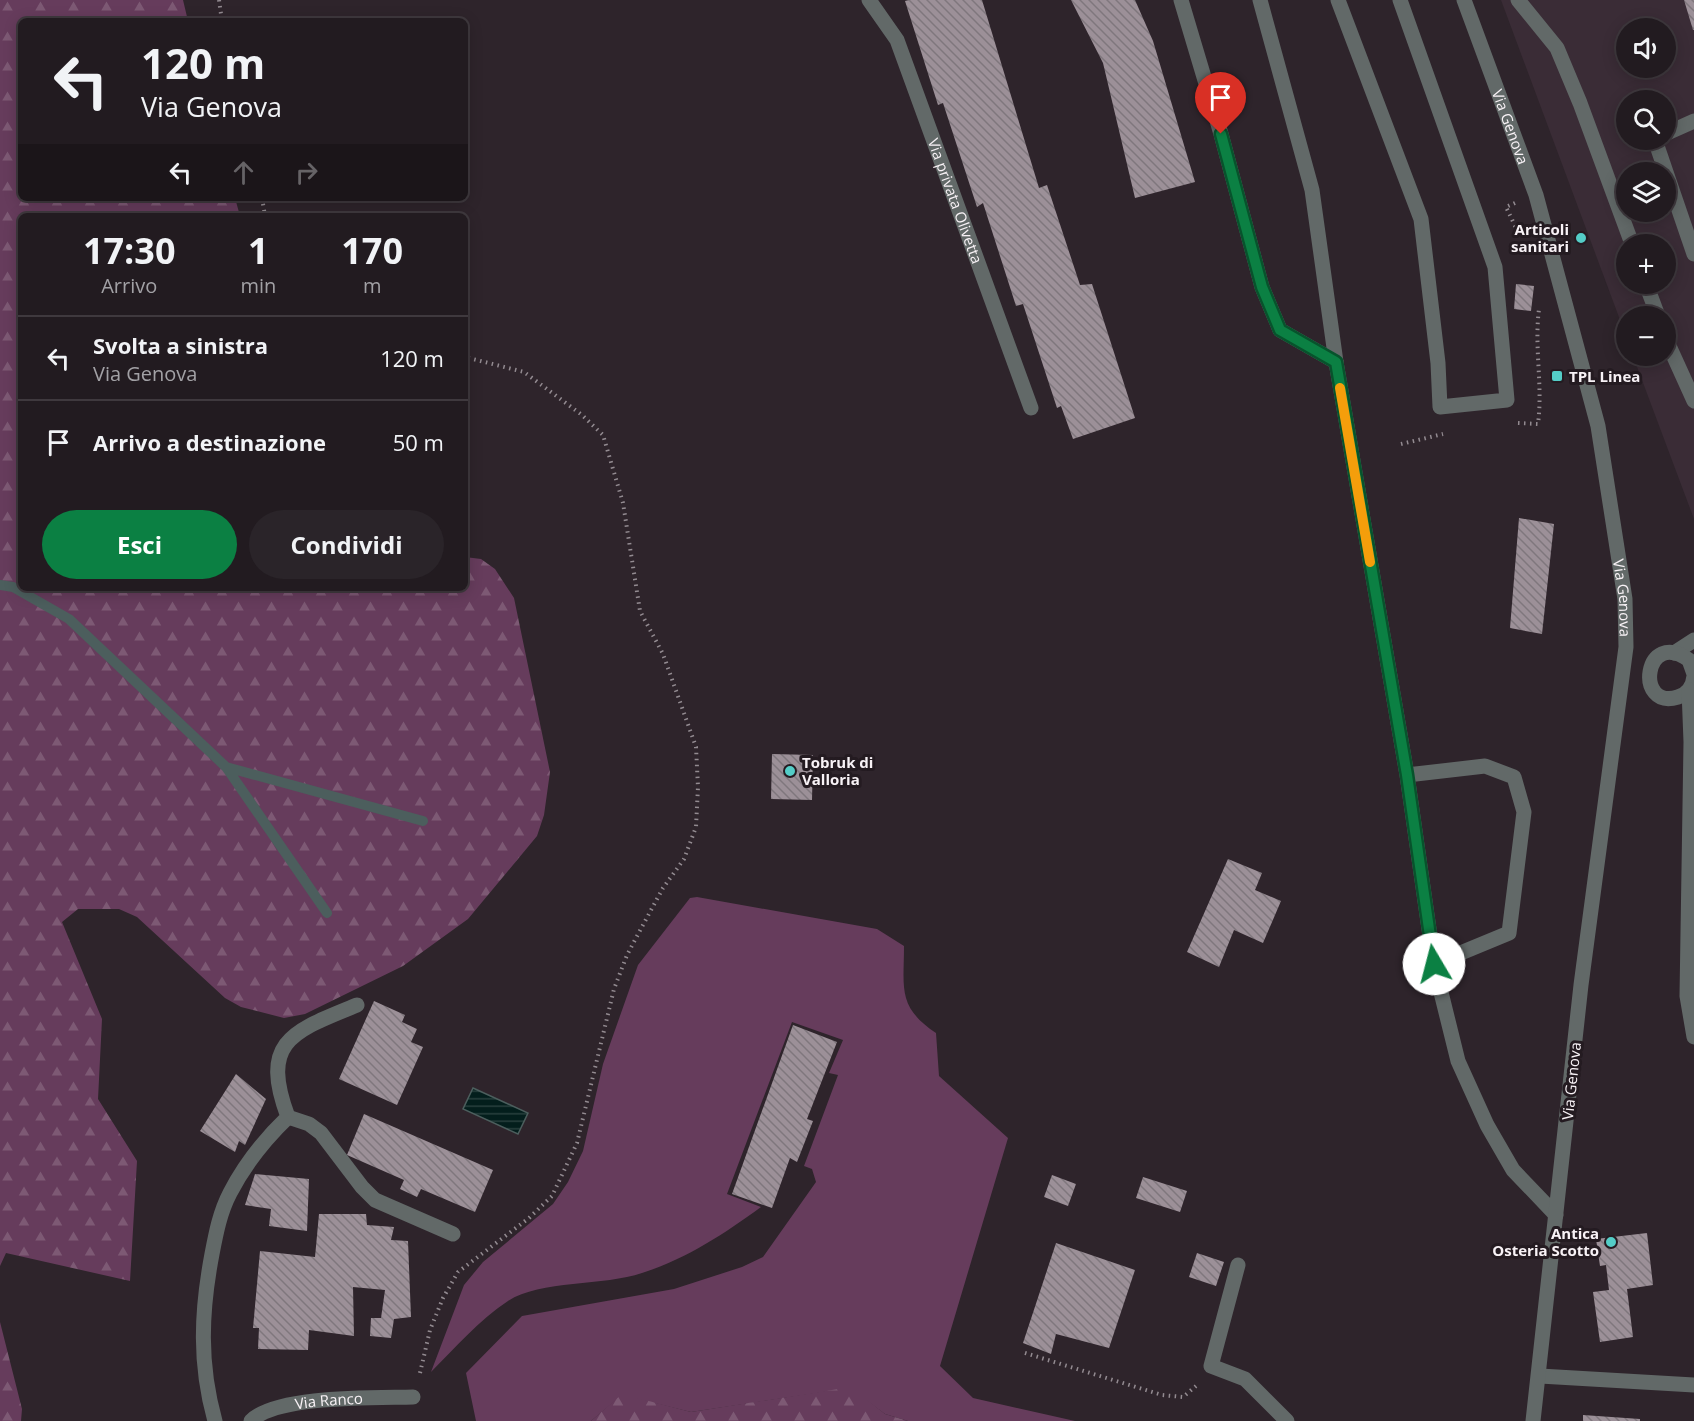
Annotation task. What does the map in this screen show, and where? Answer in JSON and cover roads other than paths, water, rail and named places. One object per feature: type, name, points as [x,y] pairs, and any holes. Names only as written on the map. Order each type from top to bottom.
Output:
[{"type":"street","name":"Via privata Olivetta","points":[[869,0],[897,40],[1032,408]]},
{"type":"street","points":[[1181,0],[1221,134],[1262,287],[1280,330],[1336,362]]},
{"type":"street","points":[[1260,0],[1312,190],[1336,362],[1407,775],[1434,964],[1458,1061],[1487,1125],[1513,1170],[1556,1215]]},
{"type":"street","points":[[1338,0],[1421,219],[1438,363],[1440,408],[1507,400],[1495,267],[1400,0]]},
{"type":"street","name":"Via Genova","points":[[1464,0],[1536,195],[1598,426],[1625,599],[1626,630],[1623,667],[1581,986],[1540,1376],[1533,1421]]},
{"type":"street","points":[[1518,0],[1557,48],[1628,234]]},
{"type":"street","points":[[1676,129],[1694,121]]},
{"type":"street","points":[[1658,150],[1694,254]]},
{"type":"street","points":[[1676,361],[1694,401]]},
{"type":"street","points":[[1692,680],[1676,698],[1661,697],[1651,686],[1648,671],[1655,659],[1674,653],[1694,640]]},
{"type":"street","points":[[1674,653],[1689,660],[1692,680],[1687,996],[1694,1037]]},
{"type":"street","points":[[1623,667],[1648,671]]},
{"type":"street","points":[[1407,775],[1485,766],[1514,777],[1524,812],[1509,933],[1434,964]]},
{"type":"street","points":[[357,1005],[298,1030],[280,1051],[277,1063],[280,1094],[288,1117],[309,1125],[321,1133],[362,1188],[375,1200],[453,1234]]},
{"type":"street","points":[[215,1421],[202,1361],[202,1329],[207,1284],[218,1225],[229,1194],[246,1165],[288,1117]]},
{"type":"street","points":[[1238,1265],[1226,1302],[1211,1366],[1245,1379],[1287,1421]]},
{"type":"street","points":[[1540,1376],[1694,1385]]},
{"type":"street","name":"Via Ranco","points":[[252,1421],[258,1415],[290,1403],[413,1397]]},
{"type":"waterway","points":[[0,585],[18,590]]},
{"type":"waterway","points":[[20,591],[69,619],[226,767],[327,913]]},
{"type":"waterway","points":[[226,767],[423,821]]},
{"type":"place","name":"Articoli sanitari","points":[[1581,238]]},
{"type":"place","name":"TPL Linea","points":[[1557,376]]},
{"type":"place","name":"Tobruk di Valloria","points":[[790,771]]},
{"type":"place","name":"Antica Osteria Scotto","points":[[1611,1242]]}]
